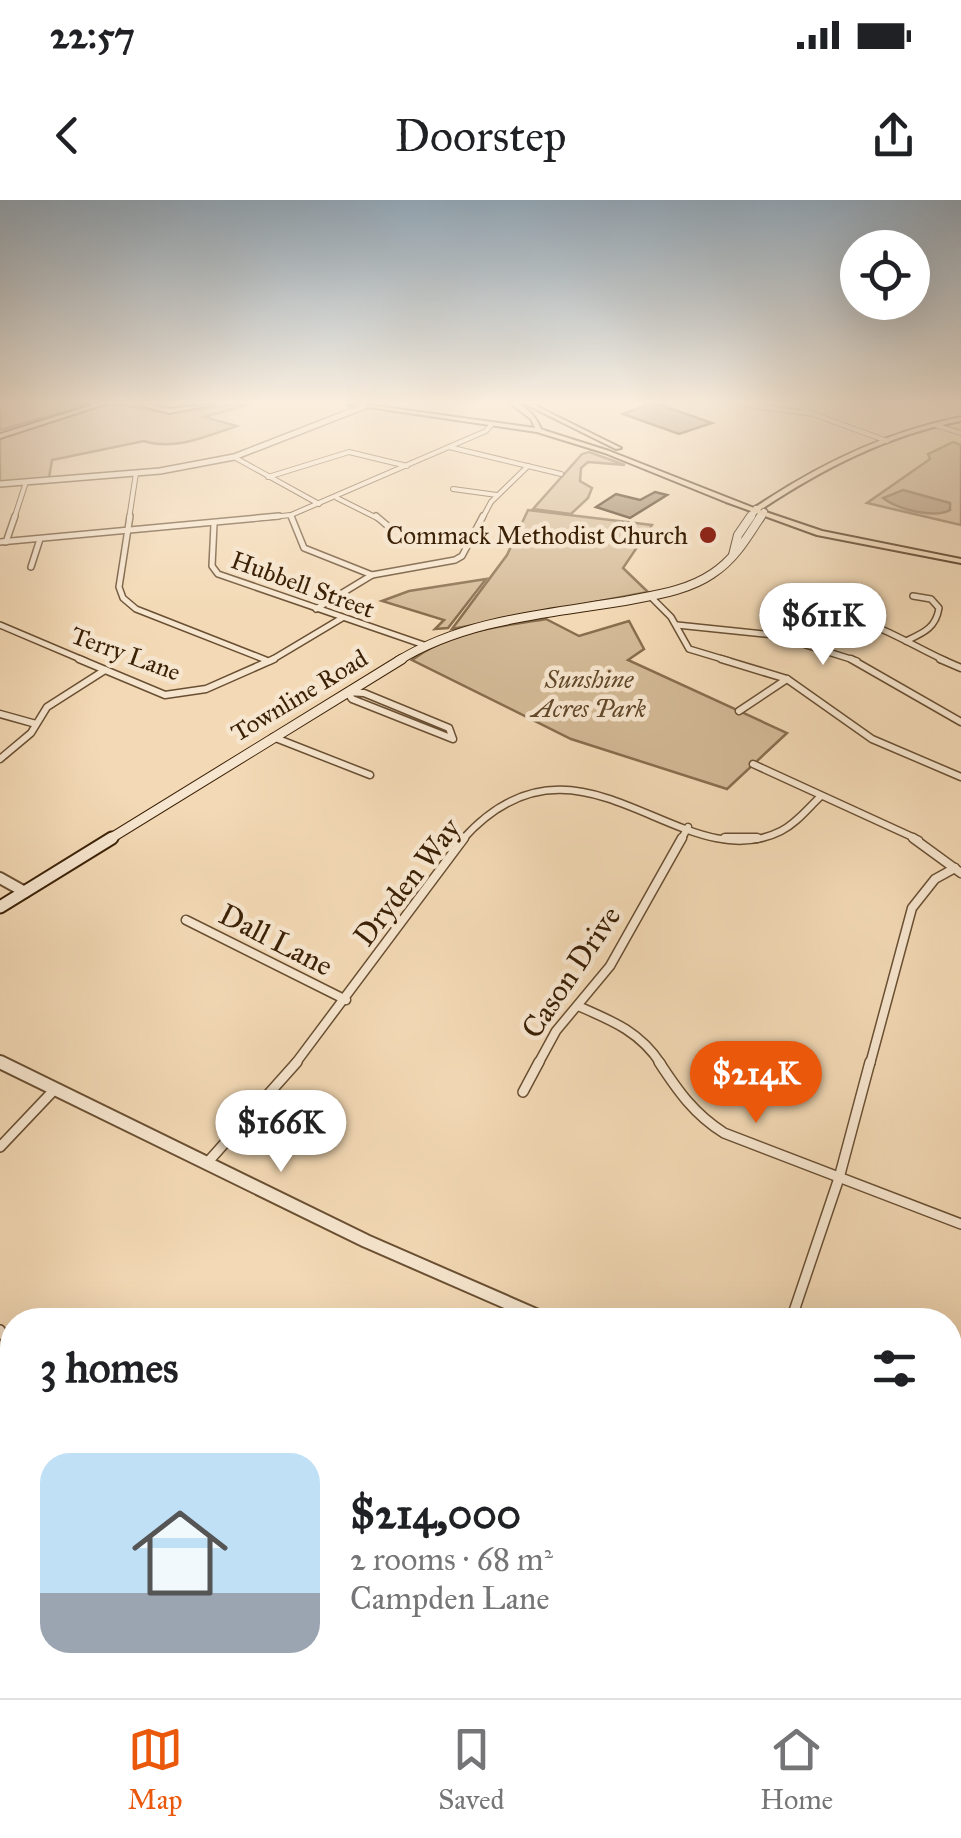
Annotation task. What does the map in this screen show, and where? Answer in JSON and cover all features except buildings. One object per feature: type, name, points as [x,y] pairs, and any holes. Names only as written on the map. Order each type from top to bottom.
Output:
[{"type":"main road","points":[[669,474],[826,535],[961,561]]},
{"type":"main road","points":[[760,511],[819,474]]},
{"type":"main road","name":"Townline Road","points":[[0,907],[424,645],[462,631],[696,584],[714,574],[741,549],[760,511]]},
{"type":"street","points":[[0,484],[125,474]]},
{"type":"street","points":[[136,474],[119,587],[123,598],[136,609],[266,660]]},
{"type":"street","points":[[261,474],[320,504]]},
{"type":"street","points":[[268,478],[281,474]]},
{"type":"street","points":[[26,482],[3,542],[291,515],[389,474]]},
{"type":"street","points":[[316,608],[372,575],[462,556],[497,495],[520,474]]},
{"type":"street","points":[[453,489],[497,495]]},
{"type":"street","points":[[336,497],[373,514],[389,527]]},
{"type":"street","points":[[291,515],[304,548],[372,575]]},
{"type":"street","name":"Hubbell Street","points":[[214,524],[212,566],[218,574],[424,645]]},
{"type":"street","points":[[31,567],[40,539]]},
{"type":"street","points":[[650,596],[676,626],[684,644],[700,655],[788,679],[872,738],[961,777]]},
{"type":"street","points":[[906,641],[931,628],[939,617],[939,608],[932,599],[912,596]]},
{"type":"street","points":[[825,604],[828,616]]},
{"type":"street","points":[[780,636],[802,620],[828,616],[862,622],[961,668]]},
{"type":"street","name":"Terry Lane","points":[[0,625],[165,694],[181,696],[213,688],[342,618]]},
{"type":"street","points":[[676,626],[736,627],[780,636],[866,666],[921,704],[961,722]]},
{"type":"street","points":[[0,759],[36,724],[47,707],[106,670]]},
{"type":"street","points":[[738,710],[788,679]]},
{"type":"street","points":[[347,692],[364,693],[448,728],[453,739],[352,699],[347,692]]},
{"type":"street","points":[[0,714],[36,724]]},
{"type":"street","points":[[273,736],[370,774]]},
{"type":"street","points":[[753,764],[924,843],[958,870],[936,879],[912,908],[839,1178],[795,1308]]},
{"type":"street","name":"Dryden Way","points":[[207,1163],[346,1000],[457,846],[512,799],[543,790],[580,792],[730,839],[761,839],[793,823],[822,796]]},
{"type":"street","name":"Cason Drive","points":[[523,1092],[543,1051],[610,966],[688,827]]},
{"type":"street","points":[[0,878],[25,892]]},
{"type":"street","points":[[0,892],[13,899]]},
{"type":"street","name":"Dall Lane","points":[[186,920],[346,1000]]},
{"type":"street","points":[[578,1006],[626,1027],[647,1044],[684,1100],[713,1126],[760,1148],[961,1224]]},
{"type":"street","points":[[0,1062],[366,1241],[520,1308]]},
{"type":"street","points":[[0,1147],[55,1089]]},
{"type":"green space","points":[[0,474],[50,474],[49,478],[0,482]]},
{"type":"green space","points":[[564,474],[581,474],[580,481],[592,488],[588,498],[571,514],[533,509]]},
{"type":"green space","points":[[909,474],[961,474],[961,525],[867,503]]},
{"type":"green space","points":[[528,510],[652,525],[623,568],[648,592],[452,629],[507,555]]},
{"type":"green space","points":[[486,579],[448,628],[435,629],[444,620],[382,601],[409,591]]},
{"type":"green space","name":"Sunshine Acres Park","points":[[546,619],[579,636],[629,621],[644,649],[628,660],[787,733],[727,789],[571,739],[412,660],[459,636]]},
{"type":"shaded area","points":[[903,490],[950,503],[950,510],[916,512],[883,498]]},
{"type":"place","name":"Commack Methodist Church","points":[[708,535]]}]
